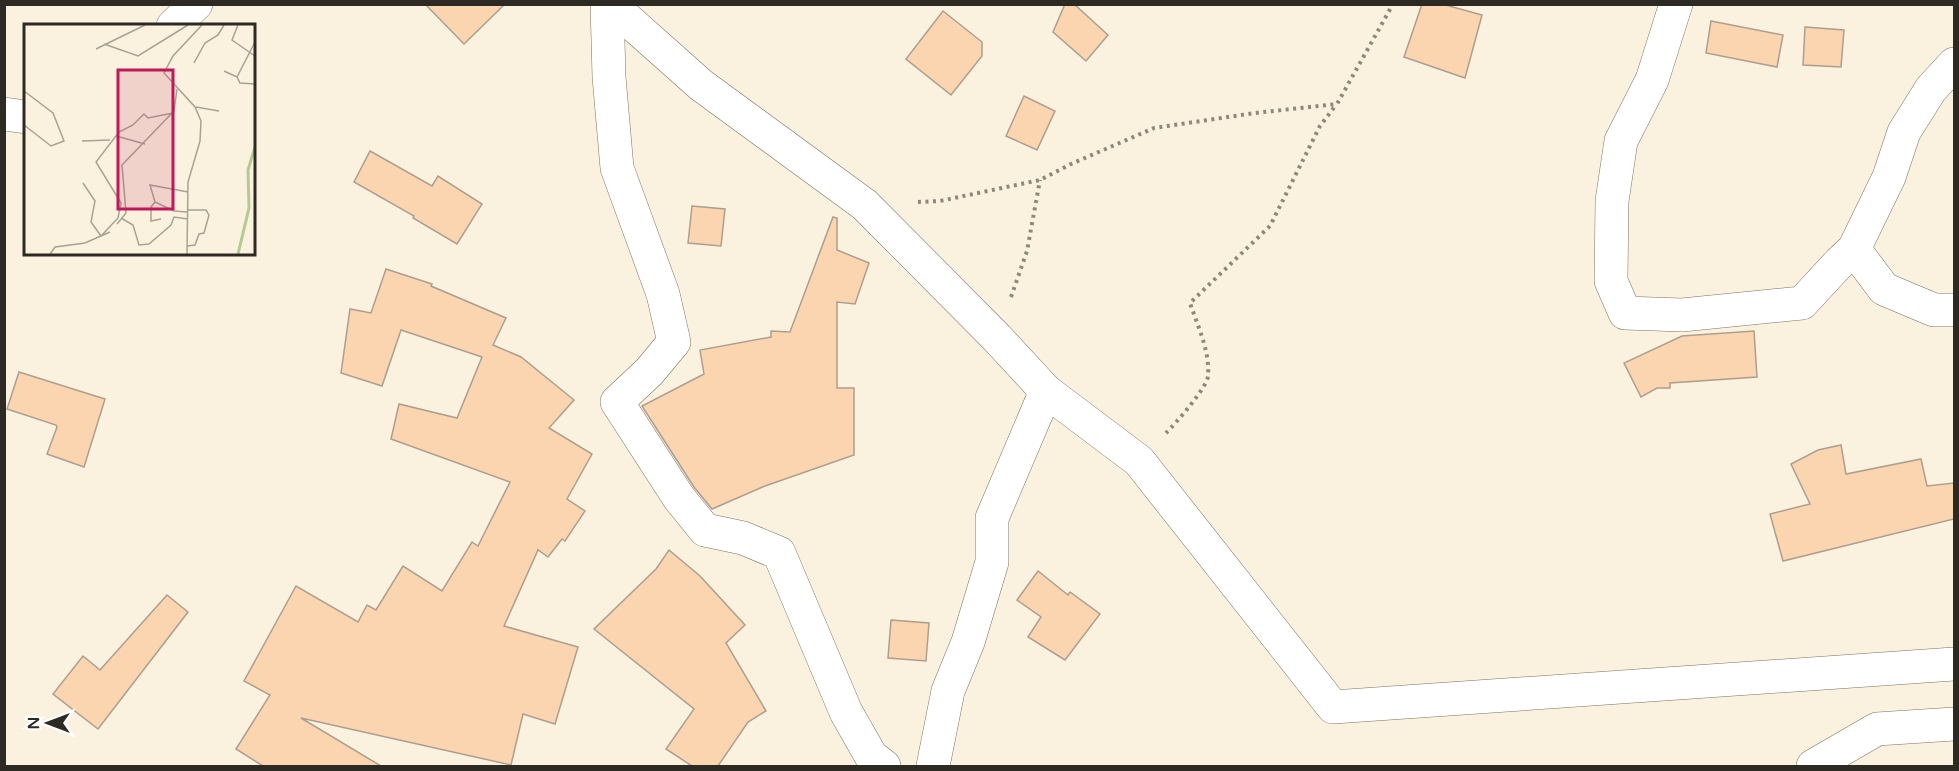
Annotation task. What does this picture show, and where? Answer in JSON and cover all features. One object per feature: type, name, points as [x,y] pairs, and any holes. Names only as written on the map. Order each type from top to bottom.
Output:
[{"type":"street","points":[[175,24],[196,4]]},
{"type":"street","points":[[608,4],[701,85],[865,205],[997,338],[1046,391],[1139,461],[1333,707],[1954,664]]},
{"type":"street","points":[[608,4],[609,77],[617,168],[663,294],[674,342],[648,372],[617,402],[679,498],[705,530],[743,538],[779,553],[846,712],[871,756],[884,766]]},
{"type":"street","points":[[1676,4],[1652,80],[1621,141],[1612,201],[1611,281],[1625,313],[1682,315],[1802,303],[1854,249],[1889,177],[1904,132],[1930,89],[1954,64]]},
{"type":"street","points":[[4,114],[24,117]]},
{"type":"street","points":[[1854,249],[1884,289],[1934,310],[1954,310]]},
{"type":"street","points":[[933,766],[948,691],[968,642],[992,562],[992,518],[1046,391]]},
{"type":"street","points":[[1813,766],[1877,729],[1954,724]]},
{"type":"path","points":[[1139,461],[1178,421],[1208,379],[1206,349],[1190,303],[1270,226],[1320,126],[1337,104],[1393,4]]},
{"type":"path","points":[[865,205],[940,201],[1040,180],[1154,128],[1337,104]]},
{"type":"path","points":[[997,338],[1028,251],[1040,180]]},
{"type":"building","points":[[425,4],[505,4],[464,44]]},
{"type":"building","points":[[1065,4],[1074,4],[1108,35],[1086,61],[1053,32]]},
{"type":"building","points":[[1422,4],[1442,4],[1482,15],[1465,78],[1404,57]]},
{"type":"building","points":[[943,11],[982,42],[982,56],[951,95],[906,59]]},
{"type":"building","points":[[1711,21],[1783,35],[1777,67],[1706,53]]},
{"type":"building","points":[[1805,27],[1844,30],[1841,67],[1803,65]]},
{"type":"building","points":[[1024,96],[1055,111],[1037,150],[1006,136]]},
{"type":"building","points":[[370,151],[432,186],[438,176],[482,204],[457,244],[413,218],[414,216],[354,182]]},
{"type":"building","points":[[692,206],[725,209],[721,246],[688,243]]},
{"type":"building","points":[[833,217],[837,218],[837,250],[869,263],[855,304],[837,302],[837,388],[854,388],[854,455],[765,486],[712,509],[694,487],[642,406],[704,374],[700,350],[771,337],[771,331],[790,332]]},
{"type":"building","points":[[386,269],[432,284],[431,286],[506,318],[493,345],[521,357],[574,400],[549,428],[592,454],[567,499],[585,511],[565,541],[562,539],[548,557],[538,550],[504,626],[578,647],[555,724],[523,714],[511,765],[301,718],[381,766],[263,766],[236,749],[270,695],[244,681],[296,586],[358,622],[367,605],[376,610],[403,566],[442,591],[472,542],[478,546],[510,482],[391,439],[399,404],[457,418],[482,357],[401,330],[382,386],[341,373],[350,309],[371,313]]},
{"type":"building","points":[[1754,331],[1757,377],[1670,383],[1670,388],[1657,388],[1641,397],[1624,363],[1682,336]]},
{"type":"building","points":[[19,372],[105,399],[84,467],[47,454],[56,425],[7,409]]},
{"type":"building","points":[[1841,445],[1846,474],[1921,459],[1927,486],[1954,483],[1954,519],[1783,561],[1770,514],[1810,504],[1791,464],[1818,450]]},
{"type":"building","points":[[669,550],[700,576],[745,625],[726,643],[766,711],[748,722],[718,766],[692,766],[666,749],[694,709],[594,629],[656,569]]},
{"type":"building","points":[[1038,571],[1068,595],[1070,592],[1100,614],[1065,660],[1028,637],[1041,617],[1017,600]]},
{"type":"building","points":[[167,595],[188,612],[98,729],[53,694],[83,656],[100,670]]},
{"type":"building","points":[[891,620],[929,623],[926,661],[888,658]]}]
